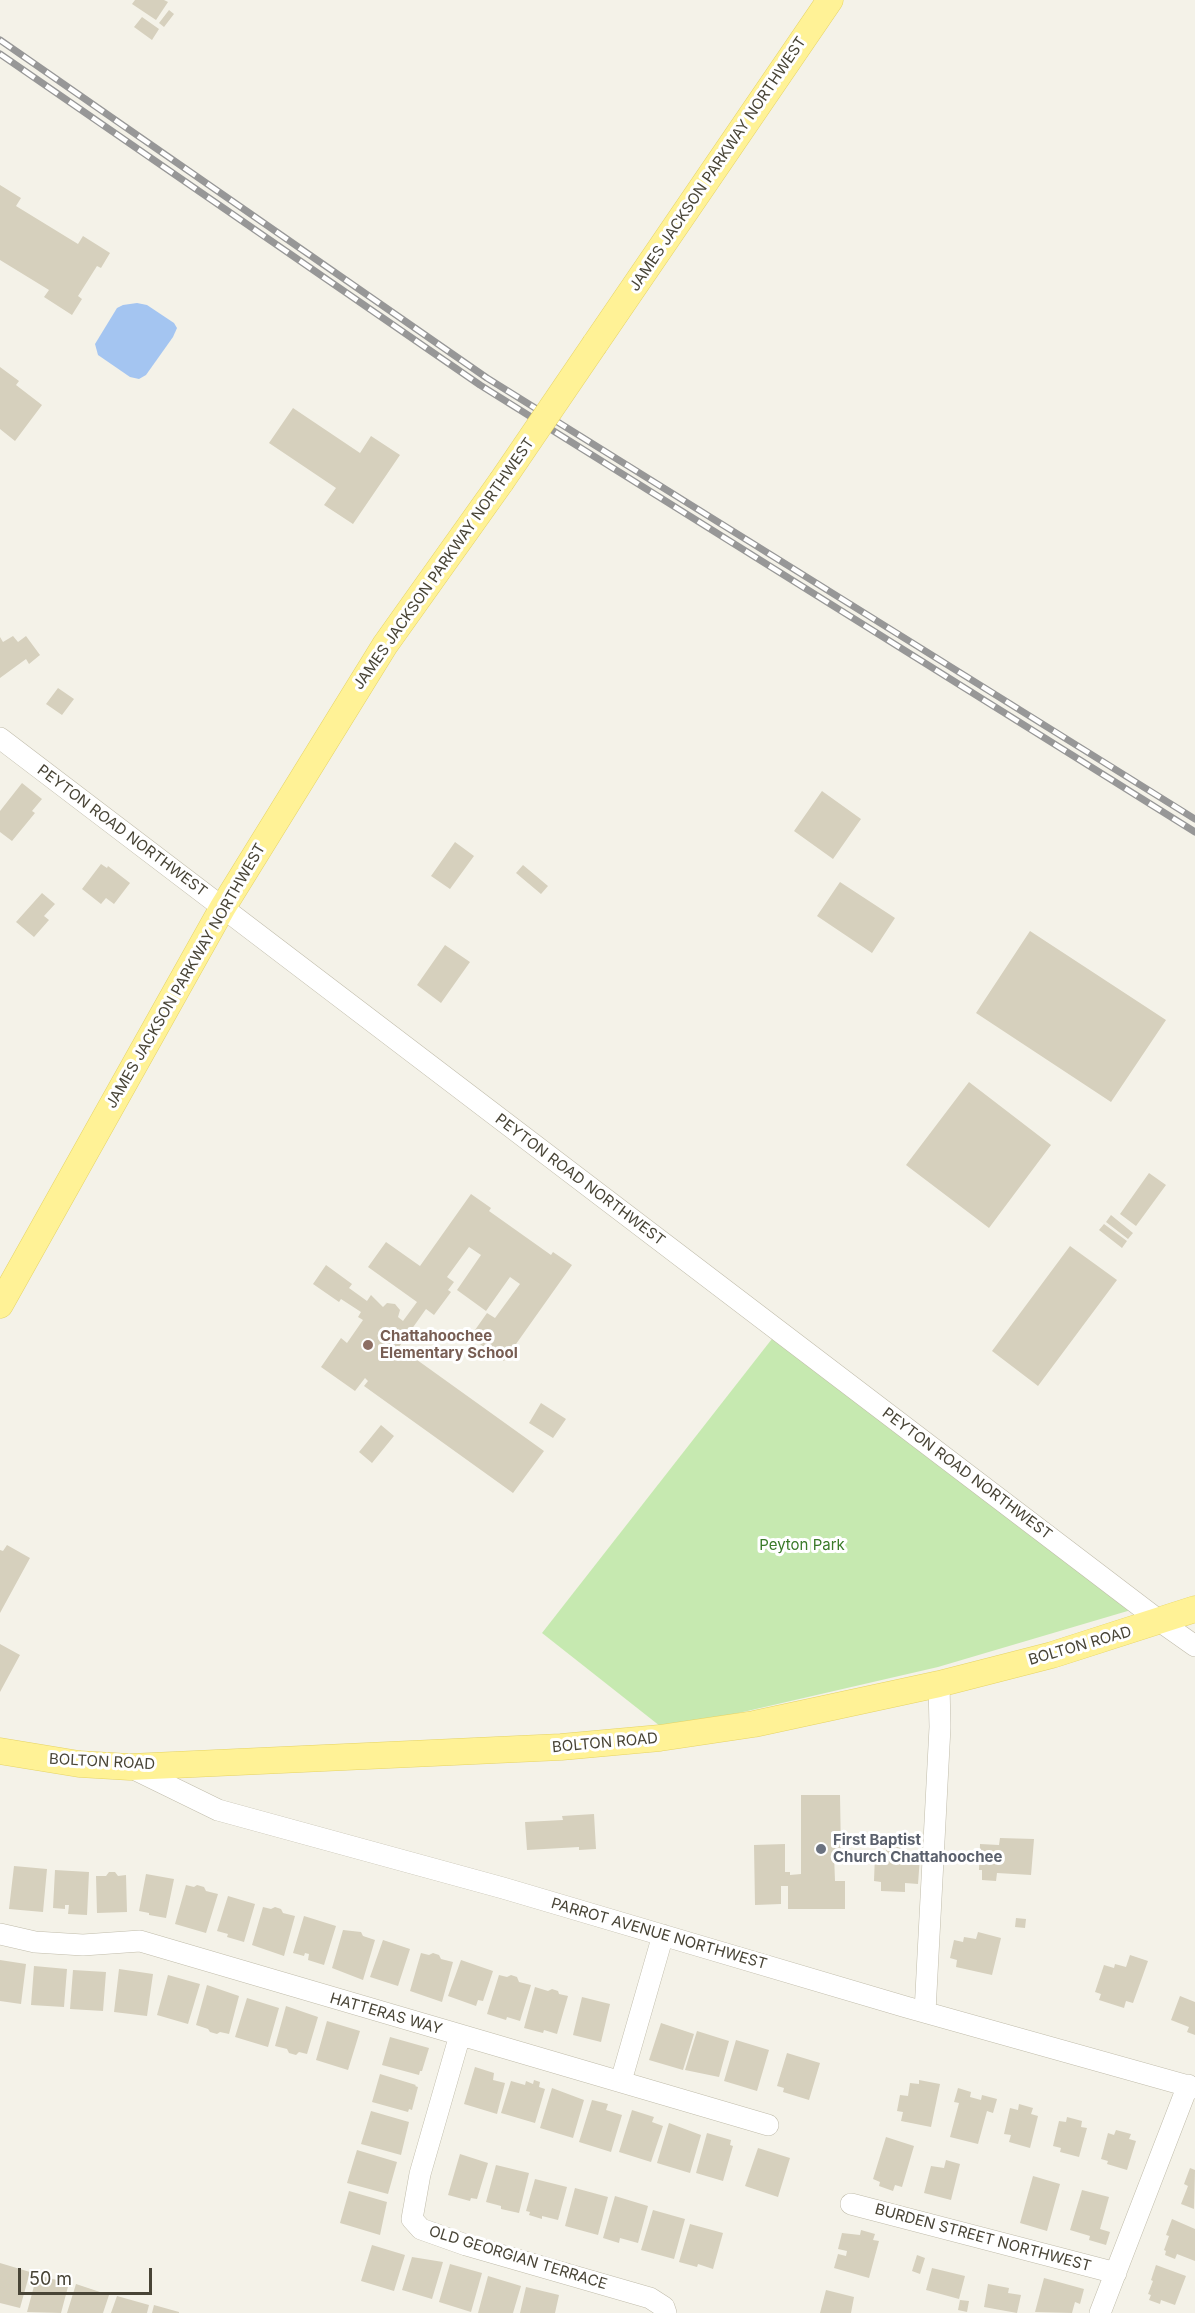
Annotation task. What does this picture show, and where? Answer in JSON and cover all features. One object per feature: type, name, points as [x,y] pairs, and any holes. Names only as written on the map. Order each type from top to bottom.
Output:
[{"type":"main road","name":"JAMES JACKSON PARKWAY NORTHWEST","points":[[0,1305],[223,908],[384,645],[501,482],[830,0]]},
{"type":"main road","name":"BOLTON ROAD","points":[[0,1751],[79,1764],[129,1767],[561,1747],[660,1738],[754,1724],[939,1684],[1052,1655],[1161,1622],[1195,1609]]},
{"type":"street","name":"PEYTON ROAD NORTHWEST","points":[[0,738],[1195,1646]]},
{"type":"street","points":[[925,2012],[940,1726],[939,1684]]},
{"type":"street","name":"PARROT AVENUE NORTHWEST","points":[[129,1767],[218,1810],[503,1888],[925,2012],[1191,2087]]},
{"type":"street","name":"HATTERAS WAY","points":[[0,1934],[35,1942],[83,1945],[140,1941],[768,2125]]},
{"type":"street","points":[[621,2081],[663,1935]]},
{"type":"street","name":"OLD GEORGIAN TERRACE","points":[[459,2035],[420,2174],[412,2218],[422,2229],[466,2245],[650,2298],[664,2307],[666,2313]]},
{"type":"street","points":[[1101,2313],[1191,2087]]},
{"type":"street","name":"BURDEN STREET NORTHWEST","points":[[850,2204],[1116,2273]]},
{"type":"green space","name":"Peyton Park","points":[[775,1335],[1131,1610],[938,1667],[665,1730],[542,1633]]},
{"type":"water","points":[[137,303],[147,305],[174,323],[177,328],[146,375],[139,379],[130,377],[98,355],[95,344],[117,308]]},
{"type":"building","points":[[135,0],[168,2],[156,20],[132,4]]},
{"type":"building","points":[[169,10],[174,14],[164,27],[159,23]]},
{"type":"building","points":[[142,17],[159,29],[152,40],[134,27]]},
{"type":"building","points":[[0,185],[21,198],[16,206],[78,244],[83,236],[110,253],[101,268],[97,266],[78,296],[82,299],[72,315],[44,297],[49,290],[0,260]]},
{"type":"building","points":[[0,367],[19,381],[16,385],[42,405],[15,441],[0,429]]},
{"type":"building","points":[[293,408],[360,453],[371,436],[400,455],[353,524],[324,505],[336,488],[269,443]]},
{"type":"building","points":[[13,636],[18,642],[26,636],[40,655],[29,664],[26,659],[0,678],[0,637],[3,642]]},
{"type":"building","points":[[58,688],[74,699],[62,715],[46,704]]},
{"type":"building","points":[[22,783],[42,799],[32,811],[35,813],[12,841],[0,832],[0,811]]},
{"type":"building","points":[[822,791],[861,819],[833,859],[794,831]]},
{"type":"building","points":[[455,842],[474,856],[450,889],[431,876]]},
{"type":"building","points":[[101,864],[107,868],[108,866],[130,883],[114,904],[106,898],[101,904],[82,889]]},
{"type":"building","points":[[523,865],[548,886],[541,894],[516,873]]},
{"type":"building","points":[[840,882],[895,918],[872,953],[817,916]]},
{"type":"building","points":[[42,893],[55,904],[44,916],[49,920],[34,937],[16,922]]},
{"type":"building","points":[[1030,931],[1166,1020],[1111,1102],[976,1013]]},
{"type":"building","points":[[445,945],[470,962],[441,1003],[417,985]]},
{"type":"building","points":[[969,1082],[1051,1145],[989,1228],[906,1165]]},
{"type":"building","points":[[1149,1173],[1166,1185],[1136,1226],[1120,1214]]},
{"type":"building","name":"Chattahoochee Elementary School","points":[[471,1194],[491,1208],[489,1211],[551,1255],[553,1252],[572,1265],[504,1361],[470,1337],[487,1313],[495,1318],[520,1284],[510,1277],[486,1311],[457,1290],[481,1255],[469,1247],[447,1277],[454,1282],[448,1290],[451,1292],[434,1315],[426,1309],[399,1347],[544,1451],[513,1493],[364,1386],[368,1381],[365,1378],[355,1391],[321,1367],[341,1338],[347,1343],[363,1320],[358,1317],[361,1312],[341,1299],[339,1302],[313,1284],[326,1265],[352,1284],[349,1288],[367,1301],[371,1295],[383,1307],[387,1303],[395,1304],[400,1310],[398,1317],[403,1321],[417,1302],[368,1267],[386,1242],[420,1266]]},
{"type":"building","points":[[1111,1215],[1133,1233],[1128,1239],[1106,1222]]},
{"type":"building","points":[[1104,1224],[1127,1241],[1122,1248],[1099,1230]]},
{"type":"building","points":[[1070,1246],[1117,1280],[1038,1386],[992,1351]]},
{"type":"building","points":[[541,1403],[566,1419],[553,1438],[529,1423]]},
{"type":"building","points":[[381,1425],[394,1436],[372,1463],[359,1452]]},
{"type":"building","points":[[7,1545],[30,1558],[0,1613],[0,1550],[3,1551]]},
{"type":"building","points":[[0,1644],[20,1655],[0,1692]]},
{"type":"building","name":"First Baptist Church Chattahoochee","points":[[801,1795],[840,1795],[841,1854],[834,1854],[835,1881],[845,1881],[845,1909],[788,1909],[788,1886],[781,1886],[781,1904],[755,1905],[754,1845],[785,1844],[785,1872],[790,1872],[790,1875],[801,1874]]},
{"type":"building","points":[[594,1814],[596,1849],[579,1850],[579,1847],[527,1850],[525,1822],[563,1820],[562,1816]]},
{"type":"building","points":[[1000,1838],[1034,1839],[1031,1875],[997,1873],[996,1881],[982,1880],[982,1870],[979,1870],[980,1844],[999,1845]]},
{"type":"building","points":[[886,1846],[902,1847],[902,1856],[920,1857],[918,1884],[905,1883],[905,1892],[881,1891],[881,1882],[874,1881],[875,1854],[886,1854]]},
{"type":"building","points":[[14,1866],[47,1869],[43,1912],[9,1909]]},
{"type":"building","points":[[55,1870],[89,1872],[87,1915],[68,1914],[69,1905],[65,1905],[65,1909],[53,1908]]},
{"type":"building","points":[[109,1872],[115,1872],[118,1876],[126,1875],[127,1912],[97,1913],[96,1876],[106,1876]]},
{"type":"building","points":[[146,1874],[174,1879],[166,1918],[139,1911]]},
{"type":"building","points":[[186,1885],[194,1887],[197,1885],[204,1887],[206,1891],[218,1894],[206,1933],[175,1924]]},
{"type":"building","points":[[228,1896],[255,1904],[244,1942],[217,1931]]},
{"type":"building","points":[[263,1907],[271,1909],[275,1907],[281,1909],[283,1913],[295,1916],[284,1956],[252,1945]]},
{"type":"building","points":[[304,1916],[336,1926],[324,1965],[308,1960],[309,1954],[305,1953],[304,1956],[293,1953]]},
{"type":"building","points":[[1016,1918],[1026,1919],[1025,1928],[1015,1927]]},
{"type":"building","points":[[343,1930],[361,1932],[363,1936],[375,1940],[363,1980],[332,1968]]},
{"type":"building","points":[[978,1932],[1001,1938],[992,1975],[956,1967],[957,1960],[950,1958],[954,1940],[963,1942],[964,1937],[976,1939]]},
{"type":"building","points":[[383,1940],[410,1949],[398,1986],[370,1977]]},
{"type":"building","points":[[421,1953],[429,1955],[433,1953],[439,1955],[441,1959],[453,1962],[442,2002],[410,1991]]},
{"type":"building","points":[[1130,1955],[1148,1961],[1133,2003],[1126,2001],[1124,2008],[1099,2000],[1101,1994],[1095,1992],[1104,1965],[1114,1968],[1115,1964],[1126,1967]]},
{"type":"building","points":[[0,1960],[26,1964],[21,2004],[0,2001]]},
{"type":"building","points":[[461,1960],[493,1971],[483,2001],[478,2000],[476,2006],[448,1996]]},
{"type":"building","points":[[34,1966],[67,1969],[64,2007],[31,2005]]},
{"type":"building","points":[[119,1969],[153,1974],[147,2016],[114,2012]]},
{"type":"building","points":[[73,1970],[106,1972],[103,2011],[70,2009]]},
{"type":"building","points":[[168,1975],[200,1984],[188,2024],[157,2015]]},
{"type":"building","points":[[499,1975],[507,1977],[511,1975],[517,1977],[519,1982],[531,1985],[520,2021],[507,2017],[506,2020],[487,2014]]},
{"type":"building","points":[[207,1985],[239,1996],[229,2034],[220,2032],[217,2034],[196,2025]]},
{"type":"building","points":[[535,1987],[548,1991],[552,1989],[568,1996],[557,2034],[524,2028]]},
{"type":"building","points":[[1180,1996],[1195,2002],[1195,2035],[1187,2032],[1189,2027],[1171,2020]]},
{"type":"building","points":[[582,1997],[610,2004],[601,2042],[573,2035]]},
{"type":"building","points":[[247,1998],[279,2008],[268,2047],[235,2037]]},
{"type":"building","points":[[286,2006],[318,2017],[307,2054],[299,2052],[296,2055],[289,2053],[287,2049],[275,2046]]},
{"type":"building","points":[[327,2021],[360,2031],[348,2070],[316,2060]]},
{"type":"building","points":[[661,2023],[694,2034],[683,2070],[649,2060]]},
{"type":"building","points":[[697,2031],[729,2041],[719,2077],[685,2070]]},
{"type":"building","points":[[390,2037],[429,2048],[419,2075],[382,2065]]},
{"type":"building","points":[[736,2040],[769,2050],[757,2091],[724,2081]]},
{"type":"building","points":[[787,2053],[820,2063],[809,2100],[783,2092],[784,2088],[777,2086]]},
{"type":"building","points":[[475,2067],[494,2073],[493,2080],[505,2083],[497,2114],[464,2104]]},
{"type":"building","points":[[380,2074],[418,2087],[412,2110],[409,2109],[408,2112],[372,2102]]},
{"type":"building","points":[[534,2080],[540,2082],[539,2087],[545,2089],[535,2123],[501,2113],[511,2081],[525,2085],[526,2081],[533,2084]]},
{"type":"building","points":[[919,2080],[940,2084],[931,2127],[901,2121],[903,2112],[897,2111],[900,2095],[908,2096],[910,2083],[919,2084]]},
{"type":"building","points":[[552,2088],[584,2100],[573,2138],[540,2128]]},
{"type":"building","points":[[958,2088],[971,2092],[970,2097],[981,2100],[982,2095],[997,2099],[993,2113],[987,2111],[978,2144],[950,2137],[959,2103],[954,2102]]},
{"type":"building","points":[[592,2100],[608,2104],[606,2110],[622,2115],[611,2152],[579,2142]]},
{"type":"building","points":[[1019,2104],[1033,2108],[1031,2114],[1038,2116],[1030,2148],[1009,2142],[1011,2135],[1004,2134],[1010,2108],[1018,2110]]},
{"type":"building","points":[[632,2110],[654,2117],[652,2122],[663,2126],[651,2162],[619,2152]]},
{"type":"building","points":[[371,2111],[409,2122],[401,2155],[361,2144]]},
{"type":"building","points":[[1067,2117],[1082,2121],[1081,2127],[1087,2128],[1079,2157],[1060,2152],[1061,2148],[1053,2146],[1059,2121],[1066,2122]]},
{"type":"building","points":[[669,2123],[701,2135],[690,2173],[657,2163]]},
{"type":"building","points":[[1116,2130],[1131,2134],[1129,2139],[1136,2141],[1127,2170],[1107,2164],[1108,2161],[1101,2159],[1108,2133],[1114,2135]]},
{"type":"building","points":[[707,2133],[731,2140],[730,2145],[733,2146],[723,2181],[696,2173]]},
{"type":"building","points":[[886,2137],[914,2146],[902,2187],[895,2185],[893,2191],[879,2186],[880,2182],[873,2179]]},
{"type":"building","points":[[758,2148],[790,2158],[778,2197],[745,2186]]},
{"type":"building","points":[[357,2150],[397,2162],[388,2194],[347,2183]]},
{"type":"building","points":[[460,2154],[488,2163],[477,2199],[471,2198],[470,2201],[448,2195]]},
{"type":"building","points":[[946,2160],[960,2164],[951,2200],[924,2193],[931,2166],[944,2168]]},
{"type":"building","points":[[496,2165],[529,2173],[519,2213],[501,2209],[501,2206],[486,2202]]},
{"type":"building","points":[[1190,2168],[1195,2170],[1194,2209],[1181,2204],[1188,2186],[1184,2184]]},
{"type":"building","points":[[1033,2176],[1060,2184],[1047,2231],[1020,2223]]},
{"type":"building","points":[[535,2179],[567,2187],[558,2220],[542,2216],[542,2219],[529,2215],[530,2212],[526,2211]]},
{"type":"building","points":[[575,2188],[608,2197],[598,2235],[565,2226]]},
{"type":"building","points":[[1082,2190],[1109,2197],[1100,2229],[1110,2232],[1106,2245],[1089,2240],[1090,2236],[1070,2230]]},
{"type":"building","points":[[349,2191],[387,2202],[380,2235],[340,2223]]},
{"type":"building","points":[[615,2196],[648,2206],[638,2243],[620,2238],[619,2243],[603,2238]]},
{"type":"building","points":[[653,2210],[685,2219],[674,2259],[641,2250]]},
{"type":"building","points":[[1172,2219],[1195,2229],[1195,2261],[1177,2254],[1175,2259],[1165,2255],[1164,2250],[1169,2236],[1166,2235]]},
{"type":"building","points":[[690,2224],[723,2233],[713,2269],[698,2264],[697,2267],[679,2262]]},
{"type":"building","points":[[861,2230],[875,2234],[873,2240],[879,2241],[869,2278],[834,2268],[838,2254],[846,2256],[847,2251],[838,2249],[842,2233],[860,2235]]},
{"type":"building","points":[[372,2245],[405,2255],[394,2291],[361,2281]]},
{"type":"building","points":[[917,2255],[925,2258],[920,2274],[912,2271]]},
{"type":"building","points":[[412,2257],[443,2262],[432,2299],[402,2290]]},
{"type":"building","points":[[0,2263],[30,2272],[20,2308],[0,2303]]},
{"type":"building","points":[[450,2264],[482,2273],[471,2312],[439,2302]]},
{"type":"building","points":[[1156,2265],[1186,2276],[1175,2305],[1161,2300],[1160,2304],[1149,2300],[1151,2295],[1148,2294]]},
{"type":"building","points":[[932,2268],[965,2276],[959,2299],[926,2290]]},
{"type":"building","points":[[37,2275],[69,2283],[61,2313],[27,2312]]},
{"type":"building","points":[[488,2276],[521,2286],[513,2313],[478,2313]]},
{"type":"building","points":[[1044,2278],[1084,2289],[1080,2304],[1075,2302],[1072,2313],[1035,2312]]},
{"type":"building","points":[[76,2284],[109,2295],[103,2313],[67,2313]]},
{"type":"building","points":[[988,2284],[1009,2288],[1008,2293],[1021,2295],[1017,2313],[984,2307]]},
{"type":"building","points":[[526,2287],[559,2295],[555,2313],[520,2313]]},
{"type":"building","points":[[826,2290],[854,2297],[851,2313],[820,2313]]},
{"type":"building","points":[[117,2296],[149,2305],[147,2313],[111,2313]]},
{"type":"building","points":[[960,2300],[969,2301],[967,2312],[958,2310]]},
{"type":"building","points":[[154,2305],[179,2312],[179,2313],[152,2313]]},
{"type":"railway","points":[[0,40],[487,378],[1195,819]]},
{"type":"railway","points":[[0,54],[480,385],[1195,832]]},
{"type":"place","name":"Chattahoochee Elementary School","points":[[368,1345]]},
{"type":"place","name":"First Baptist Church Chattahoochee","points":[[821,1849]]}]
